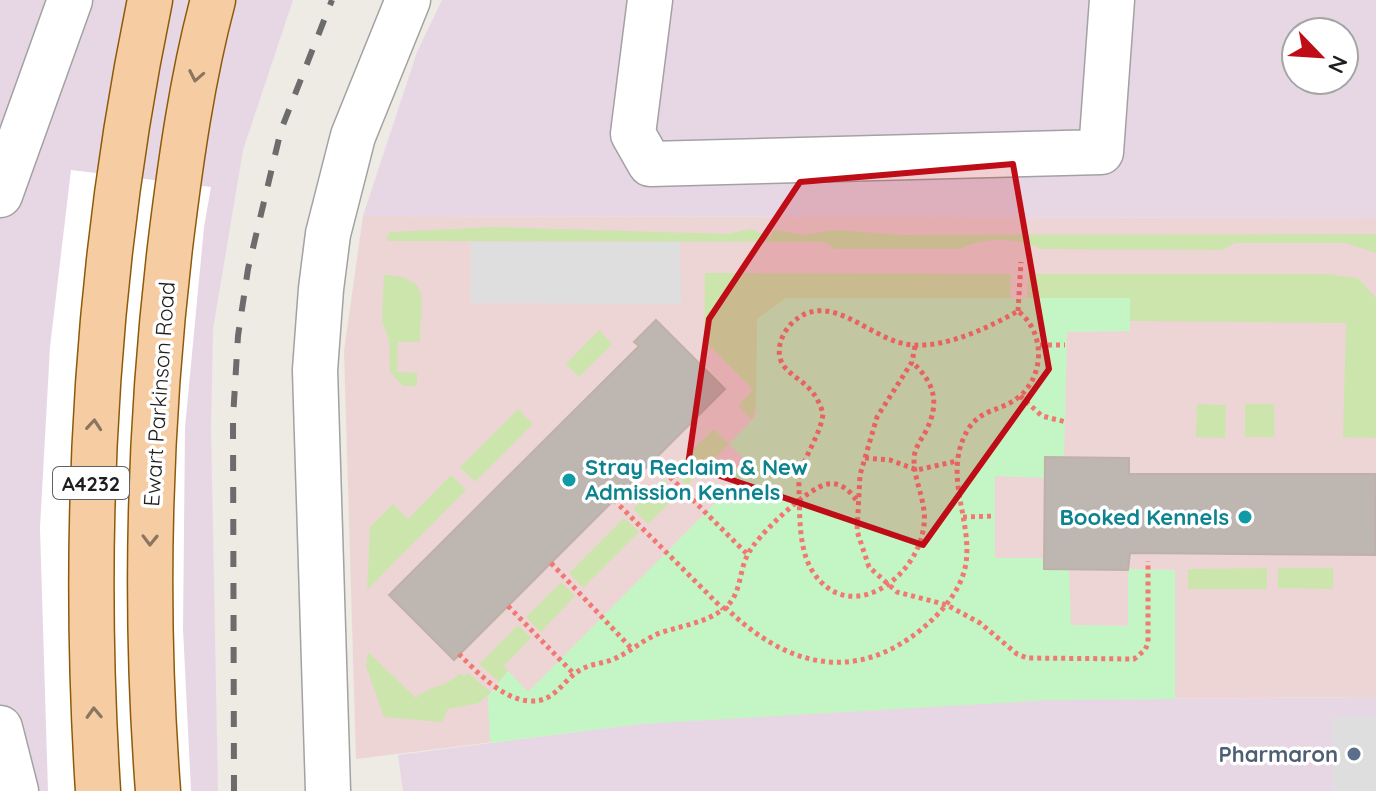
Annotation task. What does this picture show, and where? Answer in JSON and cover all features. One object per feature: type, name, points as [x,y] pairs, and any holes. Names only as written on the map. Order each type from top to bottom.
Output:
[{"type":"main road","name":"A4232","points":[[98,791],[90,579],[92,448],[118,176],[150,0]]},
{"type":"main road","name":"Ewart Parkinson Road","points":[[158,791],[149,579],[160,350],[186,123],[213,0]]},
{"type":"street","points":[[0,195],[70,0]]},
{"type":"street","points":[[328,791],[315,370],[321,289],[328,234],[353,136],[376,72],[408,0]]},
{"type":"street","points":[[650,0],[633,134],[650,164],[1101,152],[1112,0]]},
{"type":"street","points":[[0,728],[16,791]]},
{"type":"path","points":[[1018,311],[1021,262]]},
{"type":"path","points":[[912,362],[926,376],[935,394],[932,417],[914,459],[924,502],[923,534],[913,560],[888,586],[856,595],[831,588],[818,579],[803,543],[798,487],[823,414],[811,388],[785,367],[781,358],[782,339],[788,327],[809,312],[832,311],[873,332],[915,346],[957,338],[1018,311]]},
{"type":"path","points":[[614,500],[724,608],[771,645],[801,657],[841,664],[864,661],[899,647],[947,605],[966,560],[957,461],[964,438],[977,418],[1020,396],[1032,379],[1040,345],[1030,322],[1018,311]]},
{"type":"path","points":[[1040,345],[1065,345]]},
{"type":"path","points":[[915,346],[912,362],[877,417],[857,502],[862,551],[869,567],[888,586],[911,598],[947,605],[980,623],[1017,654],[1027,658],[1134,659],[1148,643],[1148,561]]},
{"type":"path","points":[[1020,396],[1042,416],[1066,422]]},
{"type":"path","points":[[865,458],[890,460],[917,470],[957,461]]},
{"type":"path","points":[[653,460],[747,554]]},
{"type":"path","points":[[459,654],[482,676],[525,701],[549,697],[574,674],[632,649],[645,639],[697,623],[724,608],[737,588],[747,554],[801,500],[828,484],[851,491],[857,502]]},
{"type":"path","points":[[963,517],[995,516]]},
{"type":"path","points":[[551,563],[632,649]]},
{"type":"path","points":[[508,606],[574,674]]},
{"type":"highlighted area","points":[[1013,164],[1049,369],[923,545],[688,465],[709,319],[800,182]]},
{"type":"shaded area","points":[[0,0],[293,0],[243,150],[213,329],[211,429],[218,791],[0,791]]},
{"type":"shaded area","points":[[442,0],[1376,0],[1376,218],[363,216],[417,52]]},
{"type":"shaded area","points":[[363,216],[1376,218],[1376,697],[1127,699],[639,724],[356,759],[344,351]]},
{"type":"shaded area","points":[[471,242],[680,242],[681,304],[470,303]]},
{"type":"shaded area","points":[[1376,697],[1376,791],[403,791],[398,755],[639,724],[1052,700]]},
{"type":"shaded area","name":"Pharmaron","points":[[1376,716],[1376,791],[1333,791],[1332,717]]},
{"type":"green space","points":[[493,227],[728,234],[751,229],[771,237],[774,230],[804,235],[835,230],[901,235],[1376,234],[1376,253],[1345,243],[1235,243],[1222,250],[1041,249],[1022,242],[1000,240],[979,242],[960,249],[836,249],[824,242],[388,241],[387,236],[390,232]]},
{"type":"green space","points":[[705,273],[1011,274],[1010,298],[786,298],[752,420],[738,406],[753,390],[704,340]]},
{"type":"green space","points":[[1028,274],[1325,274],[1358,278],[1376,298],[1376,438],[1343,437],[1346,323],[1130,321],[1130,298],[1027,298]]},
{"type":"green space","points":[[384,275],[411,281],[421,294],[420,342],[398,342],[397,372],[417,373],[417,386],[403,386],[390,372],[389,340],[382,321]]},
{"type":"green space","points":[[786,298],[1130,298],[1130,331],[1067,332],[1064,457],[1045,457],[1045,478],[995,476],[995,558],[1044,558],[1045,569],[1069,569],[1071,625],[1128,626],[1128,569],[1175,570],[1175,699],[1052,700],[639,724],[490,743],[488,696],[508,671],[528,692],[733,485],[733,473],[745,460],[729,444],[756,416],[757,319]]},
{"type":"green space","points":[[599,330],[612,344],[579,377],[566,364]]},
{"type":"green space","points":[[1197,404],[1226,405],[1225,438],[1196,437]]},
{"type":"green space","points":[[1245,404],[1274,404],[1274,437],[1245,437]]},
{"type":"green space","points":[[518,409],[533,424],[475,482],[460,467]]},
{"type":"green space","points":[[714,429],[729,444],[687,485],[672,470]]},
{"type":"green space","points":[[451,475],[466,490],[367,590],[370,527],[393,504],[408,519]]},
{"type":"green space","points":[[663,479],[678,494],[648,524],[633,509]]},
{"type":"green space","points":[[624,518],[639,532],[583,588],[569,573]]},
{"type":"green space","points":[[1267,568],[1267,589],[1188,589],[1188,569]]},
{"type":"green space","points":[[1278,568],[1333,568],[1333,589],[1278,588]]},
{"type":"green space","points":[[561,582],[575,596],[541,632],[526,617]]},
{"type":"green space","points":[[518,625],[531,638],[504,666],[508,671],[499,682],[479,664]]},
{"type":"green space","points":[[368,652],[416,698],[459,673],[464,677],[468,673],[491,692],[479,703],[448,709],[442,722],[384,717],[366,666]]},
{"type":"pier","points":[[71,170],[211,187],[204,227],[185,428],[183,629],[191,791],[48,791],[40,528],[50,347]]},
{"type":"building","name":"Stray Reclaim & New Admission Kennels","points":[[656,320],[725,389],[454,660],[389,595],[639,346],[634,342]]},
{"type":"building","name":"Booked Kennels","points":[[1045,457],[1129,458],[1129,474],[1376,474],[1375,555],[1130,553],[1128,570],[1044,569]]},
{"type":"railway","points":[[234,791],[233,418],[238,336],[248,269],[281,130],[332,0]]},
{"type":"place","name":"Stray Reclaim & New Admission Kennels","points":[[569,480]]},
{"type":"place","name":"Booked Kennels","points":[[1245,517]]},
{"type":"place","name":"Pharmaron","points":[[1354,754]]}]
